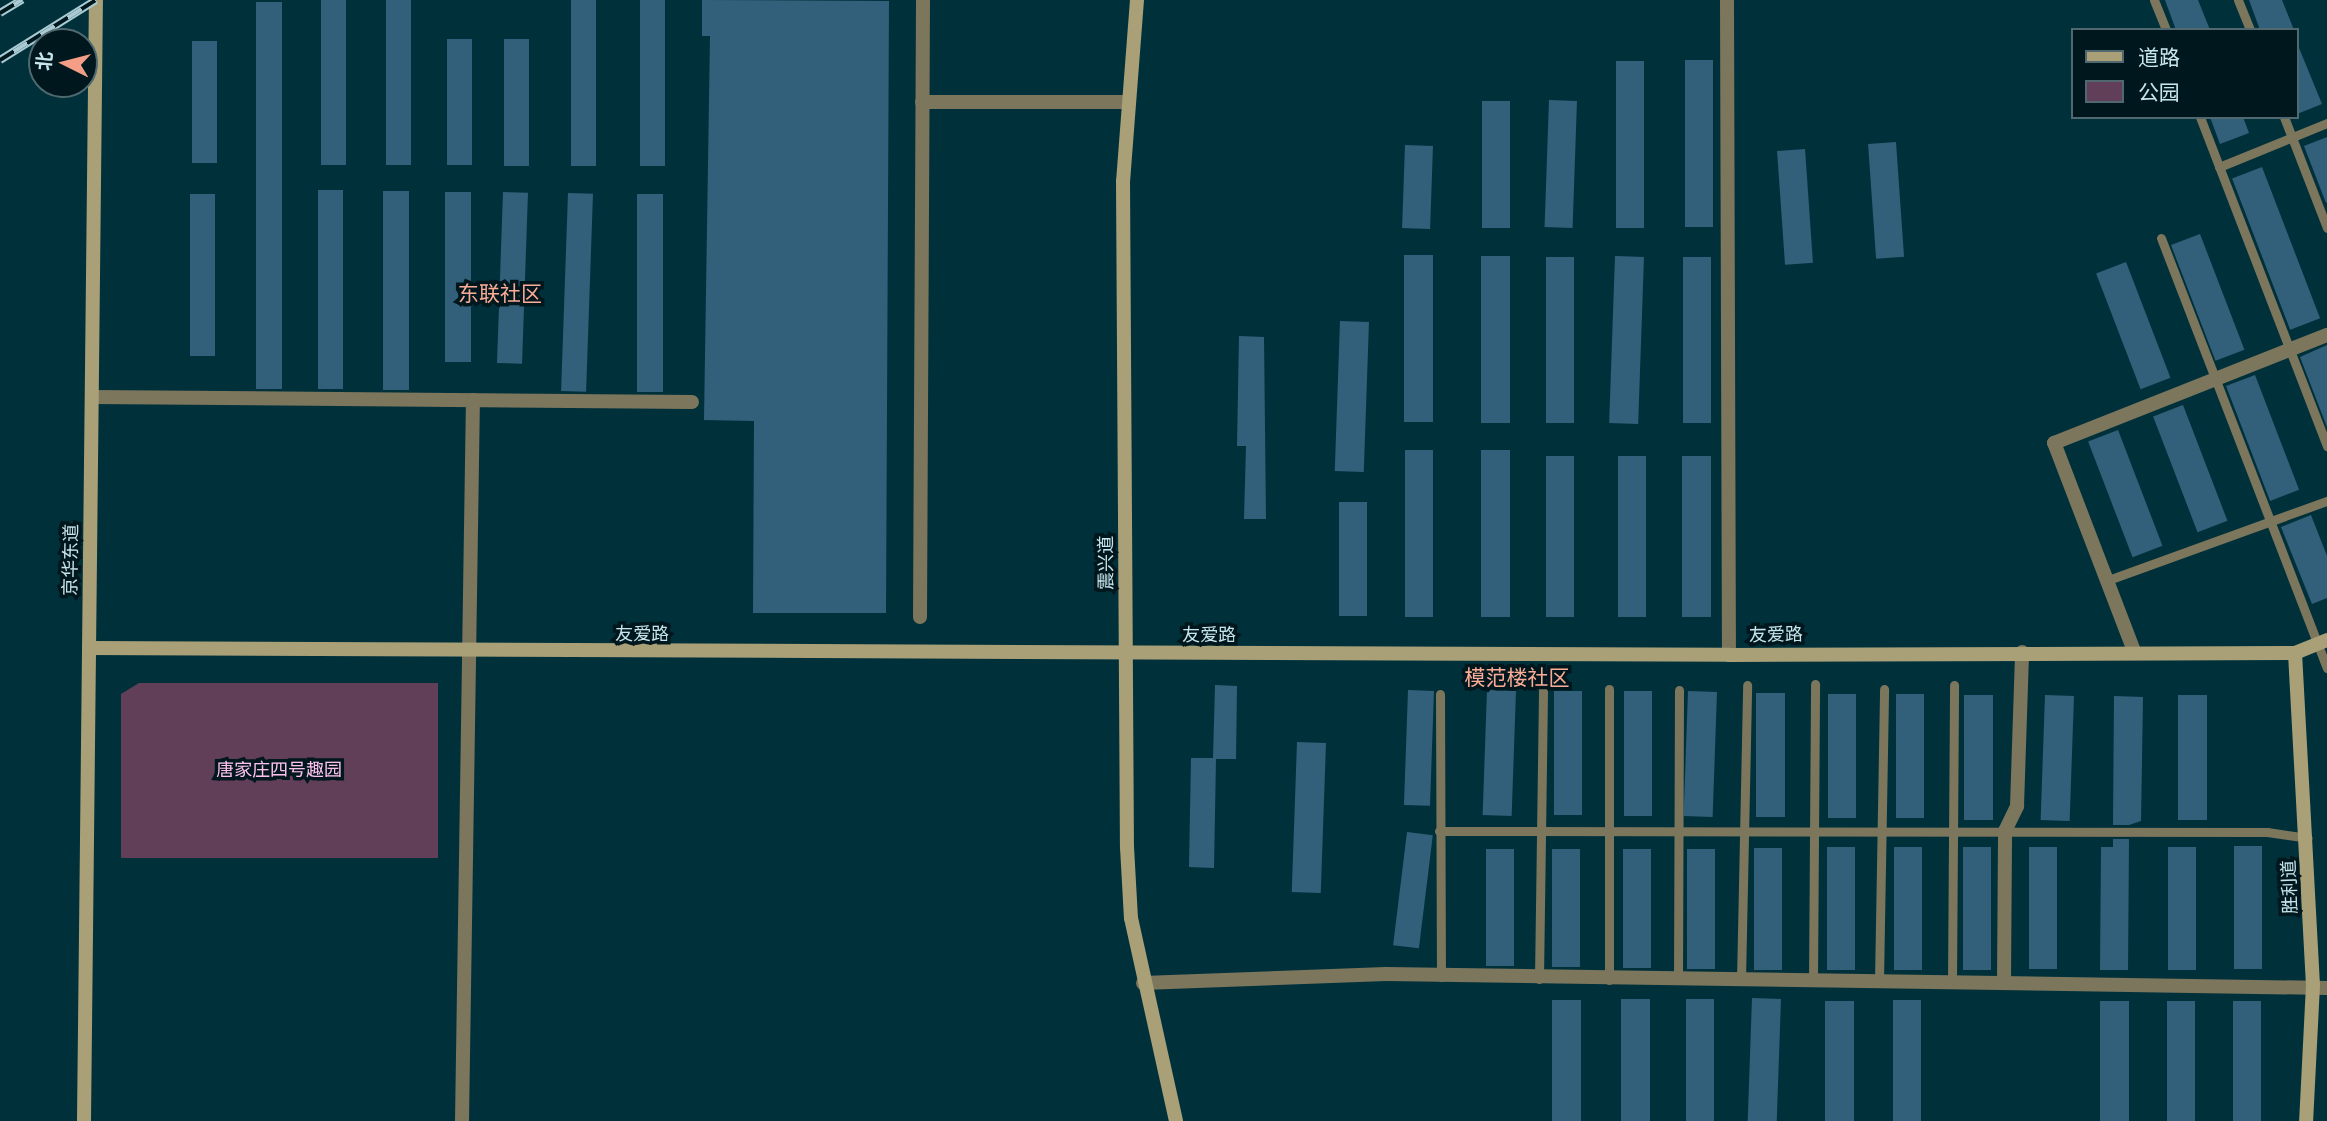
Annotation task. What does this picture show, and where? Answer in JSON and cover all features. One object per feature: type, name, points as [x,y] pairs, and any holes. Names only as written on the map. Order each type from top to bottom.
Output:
[{"type":"street","name":"京华东道","points":[[84,1121],[96,0]]},
{"type":"street","points":[[920,617],[923,0]]},
{"type":"street","name":"震兴道","points":[[1137,0],[1128,102],[1127,847],[1143,982],[1176,1121]]},
{"type":"street","points":[[1727,0],[1729,655]]},
{"type":"street","points":[[922,102],[1128,102]]},
{"type":"street","points":[[2134,650],[2110,579],[2054,443],[2327,335]]},
{"type":"street","points":[[92,397],[692,402]]},
{"type":"street","points":[[462,1121],[465,653],[472,604],[473,400]]},
{"type":"street","name":"友爱路","points":[[89,648],[465,653],[1729,655],[2134,650],[2295,653],[2322,642]]},
{"type":"street","points":[[2004,982],[2005,831],[2017,806],[2022,652]]},
{"type":"street","name":"胜利道","points":[[2295,653],[2320,986],[2306,1121]]},
{"type":"street","points":[[1143,982],[1386,974],[1441,979],[2320,986]]},
{"type":"lane","points":[[2154,0],[2165,28]]},
{"type":"lane","points":[[2238,0],[2249,28]]},
{"type":"lane","points":[[2201,119],[2327,446]]},
{"type":"lane","points":[[2285,119],[2327,228]]},
{"type":"lane","points":[[2219,167],[2327,123]]},
{"type":"lane","points":[[2161,239],[2272,524],[2322,642],[2327,668]]},
{"type":"lane","points":[[2110,579],[2226,534],[2272,524],[2327,501]]},
{"type":"lane","points":[[1813,981],[1815,684]]},
{"type":"lane","points":[[1741,981],[1746,685]]},
{"type":"lane","points":[[1952,982],[1954,685]]},
{"type":"lane","points":[[1539,979],[1543,688]]},
{"type":"lane","points":[[1879,981],[1884,688]]},
{"type":"lane","points":[[1609,689],[1609,980]]},
{"type":"lane","points":[[1678,980],[1679,690]]},
{"type":"lane","points":[[1440,694],[1441,979]]},
{"type":"lane","points":[[1439,831],[2005,831],[2308,838]]},
{"type":"green space","name":"唐家庄四号趣园","points":[[139,683],[438,683],[438,858],[121,858],[121,694]]},
{"type":"building","points":[[321,0],[346,0],[346,165],[321,165]]},
{"type":"building","points":[[386,0],[411,0],[411,165],[386,165]]},
{"type":"building","points":[[571,0],[596,0],[596,166],[571,166]]},
{"type":"building","points":[[640,0],[665,0],[665,166],[640,166]]},
{"type":"building","points":[[702,0],[889,1],[886,613],[753,613],[754,421],[704,420],[710,36],[702,36]]},
{"type":"building","points":[[2165,0],[2198,0],[2209,28],[2175,28]]},
{"type":"building","points":[[2249,0],[2282,0],[2293,28],[2259,28]]},
{"type":"building","points":[[256,2],[282,2],[282,389],[256,389]]},
{"type":"building","points":[[447,39],[472,39],[472,165],[447,165]]},
{"type":"building","points":[[504,39],[529,39],[529,166],[504,166]]},
{"type":"building","points":[[192,41],[217,41],[217,163],[192,163]]},
{"type":"building","points":[[2299,48],[2322,104],[2299,113]]},
{"type":"building","points":[[1685,60],[1713,60],[1713,227],[1685,227]]},
{"type":"building","points":[[1616,61],[1644,61],[1644,228],[1616,228]]},
{"type":"building","points":[[1549,100],[1577,101],[1573,228],[1545,227]]},
{"type":"building","points":[[1482,101],[1510,101],[1510,228],[1482,228]]},
{"type":"building","points":[[2211,119],[2244,119],[2249,133],[2220,144]]},
{"type":"building","points":[[2327,137],[2327,202],[2326,203],[2304,146]]},
{"type":"building","points":[[1896,142],[1904,257],[1876,259],[1868,144]]},
{"type":"building","points":[[1405,145],[1433,146],[1430,229],[1402,228]]},
{"type":"building","points":[[1805,149],[1813,263],[1785,265],[1777,151]]},
{"type":"building","points":[[2262,167],[2320,318],[2290,330],[2232,178]]},
{"type":"building","points":[[318,190],[343,190],[343,389],[318,389]]},
{"type":"building","points":[[383,191],[409,191],[409,390],[383,390]]},
{"type":"building","points":[[445,192],[471,192],[471,362],[445,362]]},
{"type":"building","points":[[503,192],[528,193],[522,364],[497,363]]},
{"type":"building","points":[[568,193],[593,194],[586,392],[561,391]]},
{"type":"building","points":[[190,194],[215,194],[215,356],[190,356]]},
{"type":"building","points":[[637,194],[663,194],[663,392],[637,392]]},
{"type":"building","points":[[2200,234],[2244,350],[2215,361],[2171,245]]},
{"type":"building","points":[[1404,255],[1433,255],[1433,422],[1404,422]]},
{"type":"building","points":[[1481,256],[1510,256],[1510,423],[1481,423]]},
{"type":"building","points":[[1615,256],[1644,257],[1638,424],[1609,423]]},
{"type":"building","points":[[1546,257],[1574,257],[1574,423],[1546,423]]},
{"type":"building","points":[[1683,257],[1711,257],[1711,423],[1683,423]]},
{"type":"building","points":[[2126,262],[2170,378],[2141,389],[2096,273]]},
{"type":"building","points":[[1340,321],[1369,322],[1364,472],[1335,471]]},
{"type":"building","points":[[1239,336],[1264,337],[1266,519],[1244,519],[1246,446],[1237,446]]},
{"type":"building","points":[[2327,345],[2327,427],[2300,357]]},
{"type":"building","points":[[2255,375],[2299,490],[2270,501],[2226,386]]},
{"type":"building","points":[[2183,405],[2227,521],[2198,532],[2153,416]]},
{"type":"building","points":[[2118,430],[2162,546],[2133,557],[2088,441]]},
{"type":"building","points":[[1405,450],[1433,450],[1433,617],[1405,617]]},
{"type":"building","points":[[1481,450],[1510,450],[1510,617],[1481,617]]},
{"type":"building","points":[[1546,456],[1574,456],[1574,617],[1546,617]]},
{"type":"building","points":[[1618,456],[1646,456],[1646,617],[1618,617]]},
{"type":"building","points":[[1682,456],[1711,456],[1711,617],[1682,617]]},
{"type":"building","points":[[1339,502],[1367,502],[1367,616],[1339,616]]},
{"type":"building","points":[[2311,515],[2327,556],[2327,598],[2312,604],[2281,527]]},
{"type":"building","points":[[1215,685],[1237,686],[1236,759],[1216,759],[1214,868],[1189,867],[1191,758],[1213,758]]},
{"type":"building","points":[[1408,690],[1434,691],[1430,806],[1404,805]]},
{"type":"building","points":[[1487,690],[1516,691],[1512,816],[1483,815]]},
{"type":"building","points":[[1554,691],[1582,691],[1582,815],[1554,815]]},
{"type":"building","points":[[1624,691],[1652,691],[1652,816],[1624,816]]},
{"type":"building","points":[[1688,691],[1717,692],[1713,817],[1684,816]]},
{"type":"building","points":[[1756,693],[1785,693],[1785,817],[1756,817]]},
{"type":"building","points":[[1828,694],[1856,694],[1856,818],[1828,818]]},
{"type":"building","points":[[1896,694],[1924,694],[1924,818],[1896,818]]},
{"type":"building","points":[[1964,695],[1993,695],[1993,820],[1964,820]]},
{"type":"building","points":[[2045,695],[2074,696],[2070,821],[2041,820]]},
{"type":"building","points":[[2178,695],[2207,695],[2207,820],[2178,820]]},
{"type":"building","points":[[2114,696],[2143,697],[2141,821],[2129,825],[2113,825]]},
{"type":"building","points":[[1297,742],[1326,743],[1321,893],[1292,892]]},
{"type":"building","points":[[1407,832],[1433,835],[1419,948],[1393,945]]},
{"type":"building","points":[[2113,839],[2129,839],[2128,970],[2100,970],[2101,847],[2113,847]]},
{"type":"building","points":[[2234,846],[2262,846],[2262,969],[2234,969]]},
{"type":"building","points":[[1827,847],[1855,847],[1855,970],[1827,970]]},
{"type":"building","points":[[1894,847],[1922,847],[1922,970],[1894,970]]},
{"type":"building","points":[[1963,847],[1991,847],[1991,970],[1963,970]]},
{"type":"building","points":[[2029,847],[2057,847],[2057,969],[2029,969]]},
{"type":"building","points":[[2168,847],[2196,847],[2196,970],[2168,970]]},
{"type":"building","points":[[1754,848],[1782,848],[1782,970],[1754,970]]},
{"type":"building","points":[[1486,849],[1514,849],[1514,966],[1486,966]]},
{"type":"building","points":[[1552,849],[1580,849],[1580,967],[1552,967]]},
{"type":"building","points":[[1623,849],[1651,849],[1651,968],[1623,968]]},
{"type":"building","points":[[1687,849],[1715,849],[1715,969],[1687,969]]},
{"type":"building","points":[[1752,998],[1781,999],[1777,1121],[1748,1121]]},
{"type":"building","points":[[1621,999],[1650,999],[1650,1121],[1621,1121]]},
{"type":"building","points":[[1686,999],[1714,999],[1714,1121],[1686,1121]]},
{"type":"building","points":[[1552,1000],[1581,1000],[1581,1121],[1552,1121]]},
{"type":"building","points":[[1893,1000],[1921,1000],[1921,1121],[1893,1121]]},
{"type":"building","points":[[1825,1001],[1854,1001],[1854,1121],[1825,1121]]},
{"type":"building","points":[[2100,1001],[2129,1001],[2129,1121],[2100,1121]]},
{"type":"building","points":[[2167,1001],[2195,1001],[2195,1121],[2167,1121]]},
{"type":"building","points":[[2233,1001],[2261,1001],[2261,1121],[2233,1121]]},
{"type":"railway","points":[[0,13],[22,0]]},
{"type":"railway","points":[[0,60],[96,0]]},
{"type":"district","name":"东联社区","points":[[500,293]]},
{"type":"district","name":"模范楼社区","points":[[1517,677]]}]
